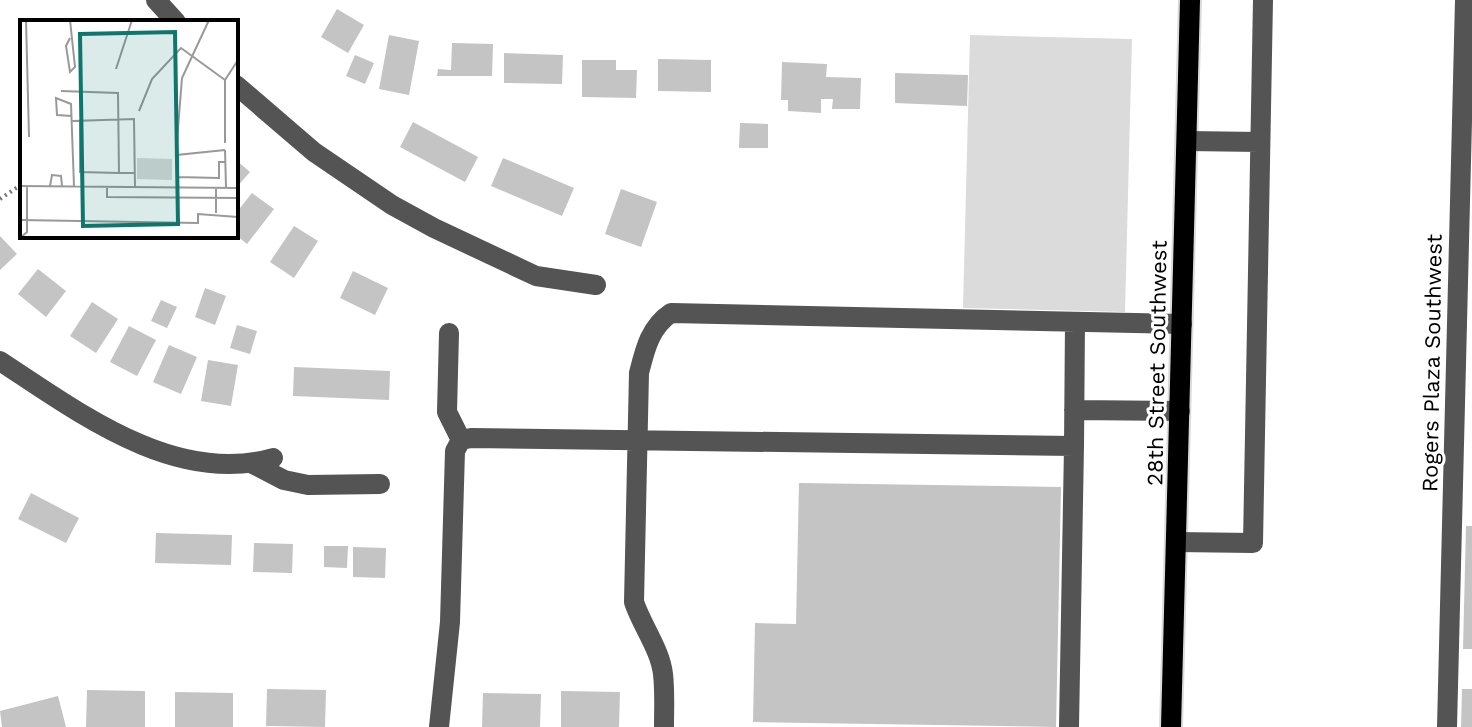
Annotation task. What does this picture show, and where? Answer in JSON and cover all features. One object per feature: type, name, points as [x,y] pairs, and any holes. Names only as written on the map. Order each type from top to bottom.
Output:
[{"type":"main road","name":"28th Street Southwest","points":[[1171,727],[1190,0]]},
{"type":"street","points":[[156,0],[174,20]]},
{"type":"street","points":[[1176,542],[1253,543],[1263,0]]},
{"type":"street","name":"Rogers Plaza Southwest","points":[[1447,727],[1465,0]]},
{"type":"street","points":[[238,87],[314,152],[392,205],[536,276],[596,285]]},
{"type":"street","points":[[1187,141],[1260,142]]},
{"type":"street","points":[[664,727],[663,673],[634,602],[639,373],[657,322],[671,313],[1182,324]]},
{"type":"street","points":[[1069,727],[1075,322]]},
{"type":"street","points":[[449,333],[447,412],[461,440]]},
{"type":"street","points":[[0,361],[105,429],[177,457],[218,465],[253,464],[273,458]]},
{"type":"street","points":[[1074,410],[1180,411]]},
{"type":"street","points":[[461,440],[1074,446]]},
{"type":"street","points":[[439,727],[450,622],[455,451],[461,440]]},
{"type":"street","points":[[253,464],[284,480],[308,485],[380,484]]},
{"type":"path","points":[[0,199],[20,185]]},
{"type":"shaded area","points":[[970,35],[1132,39],[1125,312],[963,308]]},
{"type":"building","points":[[337,9],[364,25],[348,53],[321,37]]},
{"type":"building","points":[[389,35],[419,41],[409,95],[379,89]]},
{"type":"building","points":[[452,43],[493,44],[492,76],[437,76],[438,69],[451,70]]},
{"type":"building","points":[[504,53],[563,55],[562,84],[504,83]]},
{"type":"building","points":[[355,55],[374,63],[365,84],[346,76]]},
{"type":"building","points":[[658,59],[711,60],[711,92],[658,91]]},
{"type":"building","points":[[582,60],[616,60],[616,70],[637,70],[636,98],[582,97]]},
{"type":"building","points":[[782,62],[827,64],[826,77],[861,78],[860,109],[832,109],[833,99],[821,99],[821,113],[788,111],[788,100],[781,100]]},
{"type":"building","points":[[895,73],[968,75],[967,106],[895,103]]},
{"type":"building","points":[[413,122],[478,157],[465,182],[400,147]]},
{"type":"building","points":[[740,123],[768,124],[768,148],[739,148]]},
{"type":"building","points":[[503,158],[574,188],[562,216],[491,186]]},
{"type":"building","points":[[238,162],[250,172],[238,186]]},
{"type":"building","points":[[621,189],[657,202],[641,247],[605,234]]},
{"type":"building","points":[[252,193],[274,209],[247,244],[238,237],[238,210]]},
{"type":"building","points":[[294,226],[318,241],[294,278],[270,262]]},
{"type":"building","points":[[0,236],[17,254],[0,270]]},
{"type":"building","points":[[38,269],[66,291],[46,317],[18,294]]},
{"type":"building","points":[[353,271],[388,288],[375,315],[340,298]]},
{"type":"building","points":[[205,288],[226,296],[215,325],[195,317]]},
{"type":"building","points":[[161,300],[177,307],[167,328],[151,321]]},
{"type":"building","points":[[92,302],[118,319],[96,353],[70,336]]},
{"type":"building","points":[[237,325],[257,331],[250,354],[230,348]]},
{"type":"building","points":[[129,326],[156,340],[137,376],[110,362]]},
{"type":"building","points":[[169,345],[197,357],[181,394],[153,382]]},
{"type":"building","points":[[208,360],[238,365],[231,406],[201,401]]},
{"type":"building","points":[[294,367],[390,371],[389,400],[293,396]]},
{"type":"building","points":[[799,483],[1061,487],[1056,727],[753,722],[755,623],[796,624]]},
{"type":"building","points":[[31,493],[79,518],[66,543],[18,519]]},
{"type":"building","points":[[1466,526],[1472,526],[1472,649],[1463,649]]},
{"type":"building","points":[[156,533],[232,535],[231,565],[155,563]]},
{"type":"building","points":[[254,543],[293,544],[292,573],[253,572]]},
{"type":"building","points":[[324,546],[348,546],[347,568],[324,567]]},
{"type":"building","points":[[353,547],[386,548],[385,578],[353,577]]},
{"type":"building","points":[[267,689],[326,690],[325,727],[266,726]]},
{"type":"building","points":[[1462,689],[1472,689],[1472,727],[1461,727]]},
{"type":"building","points":[[87,690],[145,691],[145,727],[86,727]]},
{"type":"building","points":[[561,691],[620,692],[619,727],[561,727]]},
{"type":"building","points":[[175,692],[233,693],[233,727],[175,727]]},
{"type":"building","points":[[483,693],[541,694],[540,727],[482,727]]},
{"type":"building","points":[[58,696],[66,727],[2,727],[0,711]]}]
